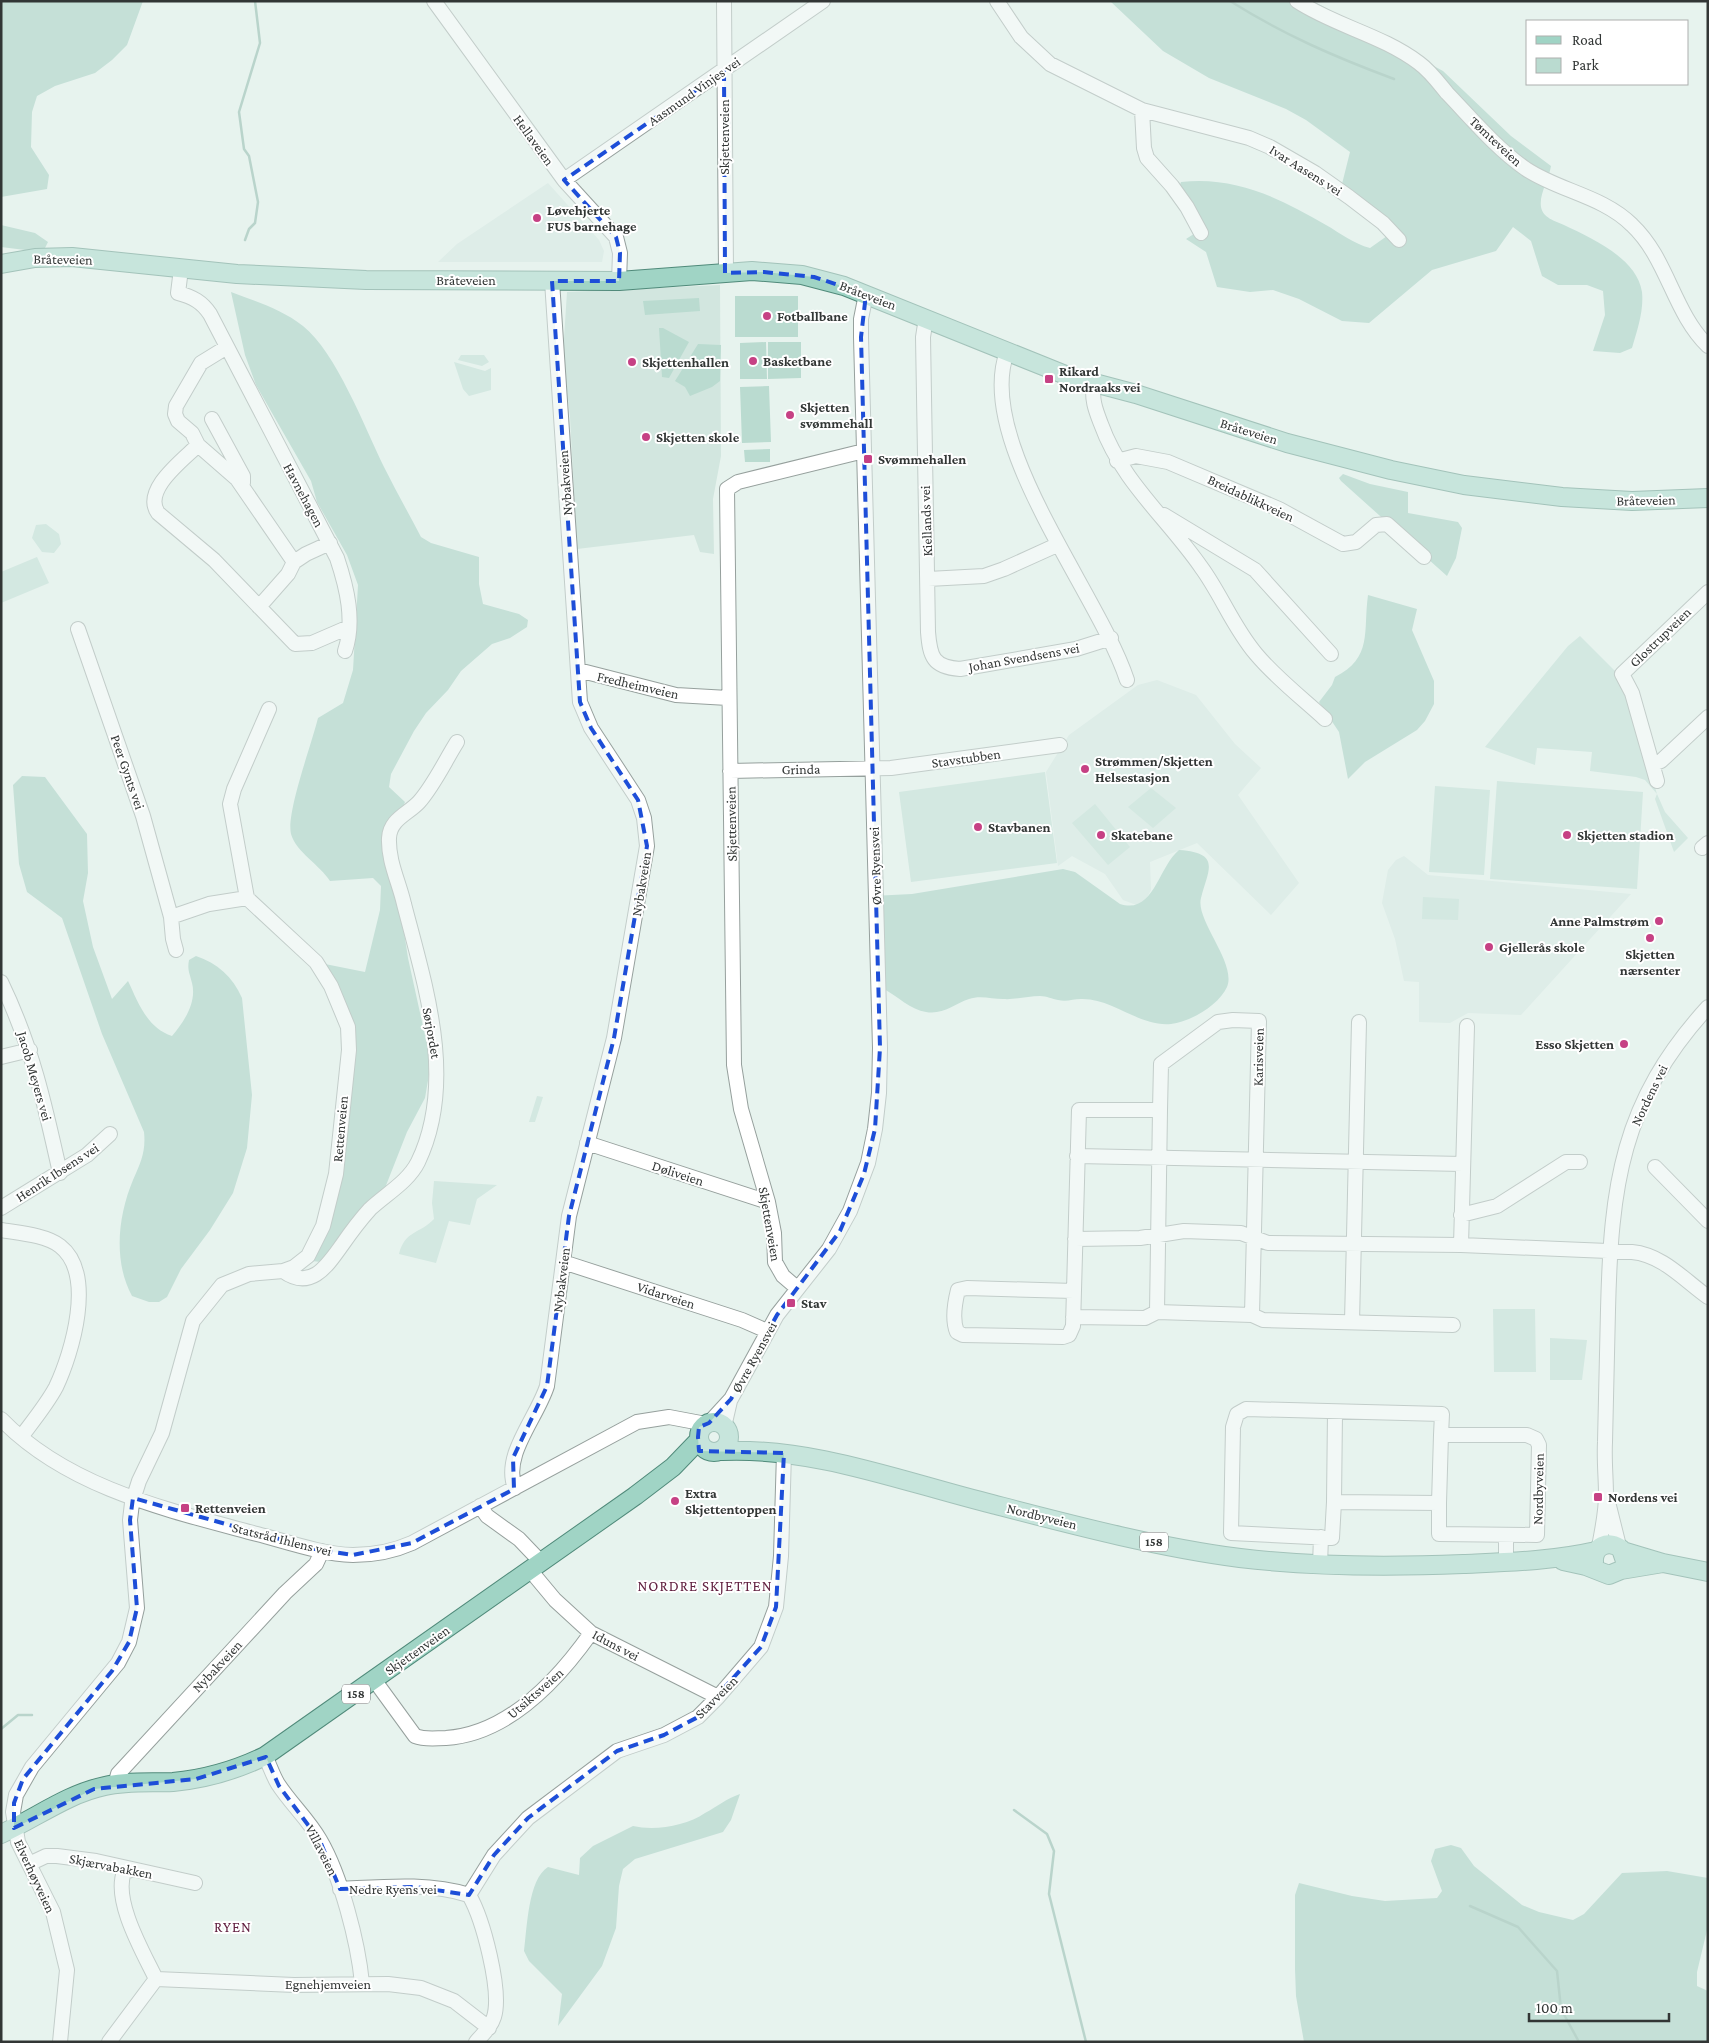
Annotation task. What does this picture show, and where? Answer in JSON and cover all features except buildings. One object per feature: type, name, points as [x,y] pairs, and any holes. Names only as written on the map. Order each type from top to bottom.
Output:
[{"type":"main road","name":"Bråteveien","points":[[1,264],[59,256],[181,269],[310,278],[619,281],[726,273],[764,272],[808,276],[866,294],[1057,372],[1094,384],[1136,394],[1305,448],[1424,478],[1579,499],[1652,501],[1708,498]]},
{"type":"main road","name":"Nordbyveien","points":[[712,1436],[767,1450],[854,1467],[1012,1509],[1173,1546],[1242,1558],[1320,1565],[1406,1566],[1550,1560],[1597,1549],[1606,1544],[1662,1563],[1708,1572]]},
{"type":"main road","name":"Skjettenveien","points":[[8,1831],[71,1798],[115,1785],[196,1779],[230,1770],[265,1756],[536,1566],[673,1467],[712,1436]]},
{"type":"main road","points":[[1597,1549],[1593,1558],[1597,1570]]},
{"type":"main road","points":[[1621,1549],[1625,1563],[1621,1570]]},
{"type":"main road","name":"Nordbyveien","points":[[1550,1560],[1597,1570],[1609,1576],[1621,1570],[1662,1563]]},
{"type":"street","name":"Hellaveien","points":[[434,1],[564,180],[616,238],[620,253],[619,281]]},
{"type":"street","name":"Skjettenveien","points":[[724,1],[726,273]]},
{"type":"street","name":"Aasmund Vinjes vei","points":[[564,180],[823,1]]},
{"type":"street","name":"Ivar Aasens vei","points":[[997,1],[1021,38],[1050,64],[1142,110],[1249,138],[1270,147],[1315,173],[1349,197],[1383,223],[1398,240]]},
{"type":"street","name":"Tømteveien","points":[[1297,1],[1408,55],[1427,70],[1492,140],[1516,161],[1543,179],[1624,217],[1640,232],[1654,253],[1688,323],[1708,346]]},
{"type":"street","points":[[1142,110],[1144,148],[1147,158],[1177,193],[1201,233]]},
{"type":"street","name":"Havnehagen","points":[[181,269],[178,293],[195,298],[204,306],[228,347],[330,543],[347,593],[349,627],[345,651]]},
{"type":"street","name":"Nybakveien","points":[[515,1488],[511,1476],[512,1463],[542,1403],[547,1386],[569,1216],[614,1038],[647,846],[644,818],[638,800],[591,728],[580,702],[552,281]]},
{"type":"street","name":"Øvre Ryensvei","points":[[712,1436],[767,1331],[797,1288],[832,1244],[850,1211],[868,1163],[877,1117],[880,1065],[861,328],[866,294]]},
{"type":"street","name":"Kiellands vei","points":[[926,318],[923,337],[930,650],[937,663]]},
{"type":"street","points":[[228,347],[201,363],[176,406],[175,414],[178,421],[192,433],[198,446],[243,487],[294,562]]},
{"type":"street","points":[[1007,352],[1003,362],[1002,380],[1009,427],[1030,488],[1057,545],[1111,638],[1127,680]]},
{"type":"street","points":[[1094,384],[1094,404],[1117,461],[1156,513],[1183,542],[1203,569],[1237,628],[1255,653],[1283,682],[1325,719]]},
{"type":"street","points":[[212,419],[243,476],[243,487]]},
{"type":"street","points":[[198,446],[158,488],[153,502],[154,508],[214,560],[295,644],[312,643],[349,627]]},
{"type":"street","name":"Skjettenveien","points":[[797,1288],[783,1276],[777,1266],[774,1233],[768,1202],[740,1109],[734,1065],[728,698],[727,489],[738,482],[864,451]]},
{"type":"street","name":"Breidablikkveien","points":[[1117,461],[1130,457],[1144,456],[1168,462],[1279,509],[1342,544],[1356,542],[1376,525],[1387,524],[1424,557]]},
{"type":"street","points":[[1156,513],[1171,518],[1213,546],[1255,570],[1331,654]]},
{"type":"street","points":[[259,607],[288,574],[294,562],[330,543]]},
{"type":"street","points":[[928,579],[984,576],[1004,570],[1057,545]]},
{"type":"street","name":"Glostrupveien","points":[[1657,781],[1632,693],[1622,674],[1706,597]]},
{"type":"street","name":"Peer Gynts vei","points":[[78,629],[143,816],[172,917],[173,939],[176,950]]},
{"type":"street","name":"Johan Svendsens vei","points":[[937,663],[945,668],[960,668],[1076,649],[1111,638]]},
{"type":"street","name":"Fredheimveien","points":[[578,670],[676,695],[728,698]]},
{"type":"street","points":[[172,917],[209,904],[247,898],[230,804],[238,780],[269,708]]},
{"type":"street","points":[[1653,764],[1662,761],[1708,718]]},
{"type":"street","name":"Sørjordet","points":[[283,1271],[291,1277],[303,1279],[321,1272],[370,1210],[412,1172],[424,1147],[435,1104],[438,1065],[414,942],[391,860],[389,837],[392,826],[398,818],[423,797],[457,742]]},
{"type":"street","name":"Stavstubben","points":[[872,768],[891,768],[1060,744]]},
{"type":"street","name":"Grinda","points":[[730,771],[872,768]]},
{"type":"street","name":"Rettenveien","points":[[8,1831],[14,1803],[23,1780],[112,1671],[129,1642],[137,1608],[130,1520],[133,1498],[162,1433],[193,1321],[222,1285],[249,1274],[283,1271],[294,1268],[308,1256],[323,1226],[329,1204],[337,1167],[350,1037],[331,986],[316,962],[247,898]]},
{"type":"street","name":"Jacob Meyers vei","points":[[1,982],[30,1050],[42,1087],[60,1173]]},
{"type":"street","name":"Nordens vei","points":[[1597,1549],[1606,1496],[1605,1434],[1610,1252],[1618,1176],[1636,1118],[1665,1062],[1682,1036],[1708,1006]]},
{"type":"street","name":"Karisveien","points":[[1157,1312],[1161,1064],[1218,1022],[1233,1020],[1259,1021],[1252,1315]]},
{"type":"street","points":[[1352,1322],[1359,1022]]},
{"type":"street","points":[[1461,1245],[1467,1026]]},
{"type":"street","points":[[1,1057],[30,1050]]},
{"type":"street","points":[[1074,1291],[967,1288],[958,1290],[955,1327],[957,1332],[963,1334],[1063,1337],[1071,1332],[1074,1291],[1079,1110],[1160,1110]]},
{"type":"street","name":"Henrik Ibsens vei","points":[[1,1208],[87,1155],[110,1134]]},
{"type":"street","name":"Døliveien","points":[[587,1143],[768,1202]]},
{"type":"street","points":[[1077,1156],[1463,1164]]},
{"type":"street","points":[[1461,1216],[1498,1206],[1566,1162],[1580,1162]]},
{"type":"street","points":[[1655,1167],[1708,1221]]},
{"type":"street","points":[[1,1230],[43,1238],[59,1245],[74,1265],[78,1289],[74,1337],[67,1358],[55,1388],[21,1437]]},
{"type":"street","points":[[1075,1239],[1158,1236],[1184,1231],[1241,1233],[1268,1243],[1461,1245],[1640,1253],[1654,1258],[1674,1270],[1708,1297]]},
{"type":"street","name":"Vidarveien","points":[[563,1262],[742,1320],[767,1331]]},
{"type":"street","points":[[1073,1317],[1144,1318],[1157,1312],[1252,1315],[1263,1320],[1453,1324]]},
{"type":"street","name":"Nordbyveien","points":[[1321,1538],[1231,1533],[1233,1427],[1236,1414],[1246,1409],[1442,1414],[1441,1435],[1439,1504],[1439,1534],[1537,1536],[1538,1445],[1536,1439],[1527,1435],[1441,1435]]},
{"type":"street","points":[[1320,1565],[1321,1538],[1332,1538],[1335,1412]]},
{"type":"street","name":"Statsråd Ihlens vei","points":[[1,1419],[21,1437],[73,1471],[133,1498],[322,1551],[358,1554],[400,1548],[428,1535],[631,1424],[656,1417],[677,1418],[712,1436]]},
{"type":"street","name":"Stavveien","points":[[469,1895],[494,1855],[528,1818],[617,1751],[681,1727],[698,1717],[761,1647],[776,1607],[781,1556],[784,1453]]},
{"type":"street","name":"Nordens vei","points":[[1606,1496],[1621,1549]]},
{"type":"street","points":[[1334,1502],[1439,1504]]},
{"type":"street","name":"Iduns vei","points":[[480,1506],[488,1516],[519,1539],[555,1600],[591,1633],[718,1697]]},
{"type":"street","points":[[1506,1535],[1506,1562]]},
{"type":"street","name":"Nybakveien","points":[[115,1785],[118,1774],[285,1592],[316,1564],[322,1551]]},
{"type":"street","name":"Utsiktsveien","points":[[375,1680],[415,1736],[437,1738],[479,1733],[514,1713],[552,1680],[574,1657],[591,1633]]},
{"type":"street","name":"Villaveien","points":[[265,1756],[279,1786],[302,1812],[333,1867],[354,1942],[362,1983]]},
{"type":"street","name":"Elverhøyveien","points":[[8,1831],[18,1842],[53,1912],[67,1970],[60,2042]]},
{"type":"street","name":"Skjærvabakken","points":[[29,1864],[40,1858],[52,1856],[96,1861],[195,1883]]},
{"type":"street","points":[[109,2042],[156,1979],[136,1939],[124,1901],[120,1882],[124,1872],[131,1870]]},
{"type":"street","name":"Nedre Ryens vei","points":[[340,1889],[440,1888],[469,1895]]},
{"type":"street","points":[[469,1895],[482,1924],[489,1956],[496,2010],[489,2028],[476,2042]]},
{"type":"street","name":"Egnehjemveien","points":[[156,1979],[294,1985],[362,1983],[421,1988],[454,2000],[489,2028]]},
{"type":"highlighted area","points":[[724,71],[725,273],[764,272],[814,277],[866,294],[861,337],[880,1048],[875,1129],[864,1174],[840,1231],[777,1315],[731,1399],[709,1423],[699,1427],[698,1437],[699,1451],[784,1453],[776,1607],[761,1647],[698,1717],[664,1735],[617,1751],[593,1767],[528,1818],[494,1855],[469,1895],[415,1887],[340,1889],[320,1841],[279,1786],[266,1757],[196,1779],[94,1789],[14,1828],[14,1803],[23,1779],[112,1671],[129,1642],[137,1608],[130,1520],[133,1498],[315,1549],[353,1555],[412,1543],[514,1489],[513,1458],[547,1386],[569,1216],[614,1038],[647,846],[638,800],[591,728],[580,702],[552,281],[619,281],[620,253],[616,237],[564,180]]},
{"type":"shaded area","name":"Løvehjerte FUS barnehage","points":[[548,183],[599,240],[604,251],[602,262],[438,262],[457,244]]},
{"type":"shaded area","name":"Skjetten skole","points":[[720,285],[721,456],[713,499],[714,554],[700,552],[694,535],[577,549],[570,417],[563,354],[567,292]]},
{"type":"shaded area","points":[[1157,680],[1196,695],[1235,744],[1261,768],[1238,795],[1299,883],[1271,915],[1197,843],[1150,862],[1151,890],[1142,907],[1123,900],[1105,874],[1072,856],[1058,866],[1046,772],[1069,735],[1138,685]]},
{"type":"shaded area","name":"Gjellerås skole","points":[[1404,856],[1428,875],[1631,894],[1521,1015],[1468,1013],[1450,1023],[1419,1022],[1419,982],[1404,981],[1395,939],[1382,903],[1388,870],[1396,860]]},
{"type":"green space","points":[[1,1],[143,1],[127,45],[112,60],[95,73],[55,86],[37,96],[32,112],[31,147],[49,175],[47,189],[1,197]]},
{"type":"green space","points":[[1110,1],[1313,1],[1443,71],[1511,136],[1551,166],[1541,197],[1541,207],[1544,214],[1599,243],[1622,259],[1631,269],[1638,280],[1642,292],[1640,321],[1632,348],[1620,353],[1593,351],[1605,315],[1603,291],[1587,285],[1558,285],[1542,276],[1531,241],[1513,227],[1496,251],[1432,270],[1369,323],[1342,321],[1299,299],[1273,290],[1250,292],[1217,287],[1206,252],[1186,239],[1200,230],[1178,190],[1181,182],[1220,182],[1256,191],[1291,206],[1353,241],[1370,248],[1387,236],[1342,184],[1350,152],[1306,120],[1286,109],[1209,78],[1163,51]]},
{"type":"green space","points":[[1,225],[35,233],[48,242],[44,250],[33,251],[1,247]]},
{"type":"green space","points":[[231,292],[286,315],[303,326],[315,338],[327,354],[349,392],[384,467],[421,537],[431,543],[479,557],[479,584],[483,604],[519,614],[528,620],[527,627],[510,638],[492,644],[461,671],[448,690],[426,713],[391,774],[389,787],[405,802],[390,840],[408,958],[431,1063],[425,1098],[407,1132],[385,1188],[321,1262],[312,1261],[323,1232],[342,1061],[341,1025],[325,964],[365,972],[380,910],[381,886],[373,878],[330,881],[298,847],[291,834],[290,824],[296,795],[318,718],[343,703],[353,670],[358,585],[347,555],[317,502],[311,481],[256,385],[245,355]]},
{"type":"green space","name":"Fotballbane","points":[[735,296],[798,296],[798,337],[735,337]]},
{"type":"green space","points":[[699,298],[700,311],[645,315],[643,301]]},
{"type":"green space","points":[[659,328],[663,328],[689,342],[669,378],[662,377]]},
{"type":"green space","name":"Basketbane","points":[[766,342],[767,379],[740,379],[740,343]]},
{"type":"green space","points":[[768,342],[801,342],[801,378],[768,379]]},
{"type":"green space","points":[[698,344],[721,345],[720,381],[712,387],[690,396],[685,387],[675,381]]},
{"type":"green space","points":[[461,355],[484,355],[489,362],[482,366],[458,360]]},
{"type":"green space","points":[[454,362],[485,371],[491,368],[491,390],[469,396],[463,389]]},
{"type":"green space","points":[[769,386],[771,442],[742,443],[740,387]]},
{"type":"green space","points":[[770,449],[770,462],[745,462],[744,450]]},
{"type":"green space","points":[[1343,474],[1370,484],[1408,492],[1408,513],[1458,522],[1462,528],[1456,558],[1447,576],[1341,481],[1339,478]]},
{"type":"green space","points":[[46,524],[59,534],[61,544],[54,553],[42,552],[32,538],[36,525]]},
{"type":"green space","points":[[37,557],[49,583],[1,603],[1,572]]},
{"type":"green space","points":[[1368,595],[1417,609],[1412,630],[1434,681],[1434,704],[1425,721],[1417,730],[1365,762],[1348,779],[1339,732],[1319,702],[1332,685],[1335,677],[1347,669],[1361,652],[1364,642]]},
{"type":"green space","points":[[1580,636],[1616,672],[1629,698],[1657,794],[1645,780],[1636,777],[1590,771],[1592,752],[1537,748],[1535,765],[1485,747],[1568,646]]},
{"type":"green space","name":"Stavbanen","points":[[1045,772],[1057,863],[911,882],[899,792]]},
{"type":"green space","points":[[22,776],[45,777],[87,834],[88,873],[83,901],[93,947],[112,999],[128,981],[140,1006],[150,1021],[163,1032],[172,1036],[185,1018],[191,1004],[193,990],[188,963],[189,960],[196,956],[211,963],[229,977],[242,998],[252,1095],[247,1148],[233,1193],[210,1230],[181,1269],[167,1297],[159,1302],[149,1302],[132,1296],[122,1268],[120,1253],[121,1223],[128,1194],[142,1156],[144,1132],[102,1034],[62,918],[27,892],[19,864],[13,785]]},
{"type":"green space","name":"Skjetten stadion","points":[[1497,781],[1643,792],[1637,889],[1490,879]]},
{"type":"green space","points":[[1435,786],[1490,790],[1484,875],[1429,872]]},
{"type":"green space","points":[[1151,788],[1176,808],[1153,828],[1128,807]]},
{"type":"green space","points":[[1657,794],[1665,812],[1688,838],[1674,852],[1655,799]]},
{"type":"green space","name":"Skatebane","points":[[1095,804],[1130,847],[1108,865],[1072,823]]},
{"type":"green space","points":[[1179,850],[1193,852],[1207,859],[1209,865],[1201,898],[1201,907],[1204,918],[1222,954],[1229,977],[1227,987],[1218,1000],[1187,1020],[1179,1023],[1159,1024],[1093,1000],[1061,1001],[1045,996],[1008,999],[973,998],[943,1011],[932,1013],[920,1011],[910,1006],[884,989],[872,896],[912,894],[1063,869],[1075,872],[1120,904],[1131,906],[1141,903],[1148,896]]},
{"type":"green space","points":[[1423,897],[1459,899],[1458,920],[1422,919]]},
{"type":"green space","points":[[537,1096],[543,1097],[535,1122],[529,1122]]},
{"type":"green space","points":[[434,1181],[497,1185],[477,1199],[470,1225],[449,1221],[436,1263],[399,1254],[409,1236],[434,1219],[432,1203]]},
{"type":"green space","points":[[1493,1309],[1535,1309],[1536,1372],[1494,1372]]},
{"type":"green space","points":[[1550,1338],[1587,1340],[1582,1380],[1550,1380]]},
{"type":"green space","points":[[740,1794],[731,1820],[723,1832],[635,1859],[623,1869],[619,1886],[616,1928],[602,1966],[558,2026],[562,1994],[529,1961],[524,1951],[532,1893],[541,1873],[548,1867],[579,1875],[580,1858],[593,1846],[633,1826],[660,1828],[689,1821]]},
{"type":"green space","points":[[1451,1845],[1461,1848],[1474,1866],[1522,1905],[1539,1912],[1573,1920],[1584,1914],[1622,1873],[1667,1871],[1708,1878],[1708,1926],[1697,1972],[1697,1986],[1708,1991],[1708,2042],[1304,2042],[1296,1996],[1295,1969],[1295,1895],[1299,1883],[1352,1896],[1385,1901],[1437,1898],[1442,1891],[1431,1861],[1435,1849]]},
{"type":"waterway","points":[[245,240],[249,229],[255,223],[258,202],[249,156],[244,149],[239,112],[260,43],[255,1]]},
{"type":"waterway","points":[[1230,1],[1310,44],[1394,79]]},
{"type":"waterway","points":[[1,1729],[18,1715],[32,1715]]},
{"type":"waterway","points":[[1014,1810],[1047,1834],[1054,1851],[1049,1894],[1086,2042]]},
{"type":"waterway","points":[[1470,1906],[1518,1927],[1557,1971],[1561,2009],[1579,2042]]},
{"type":"place","name":"Løvehjerte FUS barnehage","points":[[537,218]]},
{"type":"place","name":"Fotballbane","points":[[767,316]]},
{"type":"place","name":"Basketbane","points":[[753,361]]},
{"type":"place","name":"Skjettenhallen","points":[[632,362]]},
{"type":"place","name":"Rikard Nordraaks vei","points":[[1049,379]]},
{"type":"place","name":"Skjetten svømmehall","points":[[790,415]]},
{"type":"place","name":"Skjetten skole","points":[[646,437]]},
{"type":"place","name":"Svømmehallen","points":[[868,459]]},
{"type":"place","name":"Strømmen/Skjetten Helsestasjon","points":[[1085,769]]},
{"type":"place","name":"Stavbanen","points":[[978,827]]},
{"type":"place","name":"Skatebane","points":[[1101,835]]},
{"type":"place","name":"Skjetten stadion","points":[[1567,835]]},
{"type":"place","name":"Anne Palmstrøm","points":[[1659,921]]},
{"type":"place","name":"Skjetten nærsenter","points":[[1650,938]]},
{"type":"place","name":"Gjellerås skole","points":[[1489,947]]},
{"type":"place","name":"Esso Skjetten","points":[[1624,1044]]},
{"type":"place","name":"Stav","points":[[791,1303]]},
{"type":"place","name":"Nordens vei","points":[[1598,1497]]},
{"type":"place","name":"Extra Skjettentoppen","points":[[675,1501]]},
{"type":"place","name":"Rettenveien","points":[[185,1508]]},
{"type":"district","name":"NORDRE SKJETTEN","points":[[705,1586]]},
{"type":"district","name":"RYEN","points":[[233,1927]]}]
